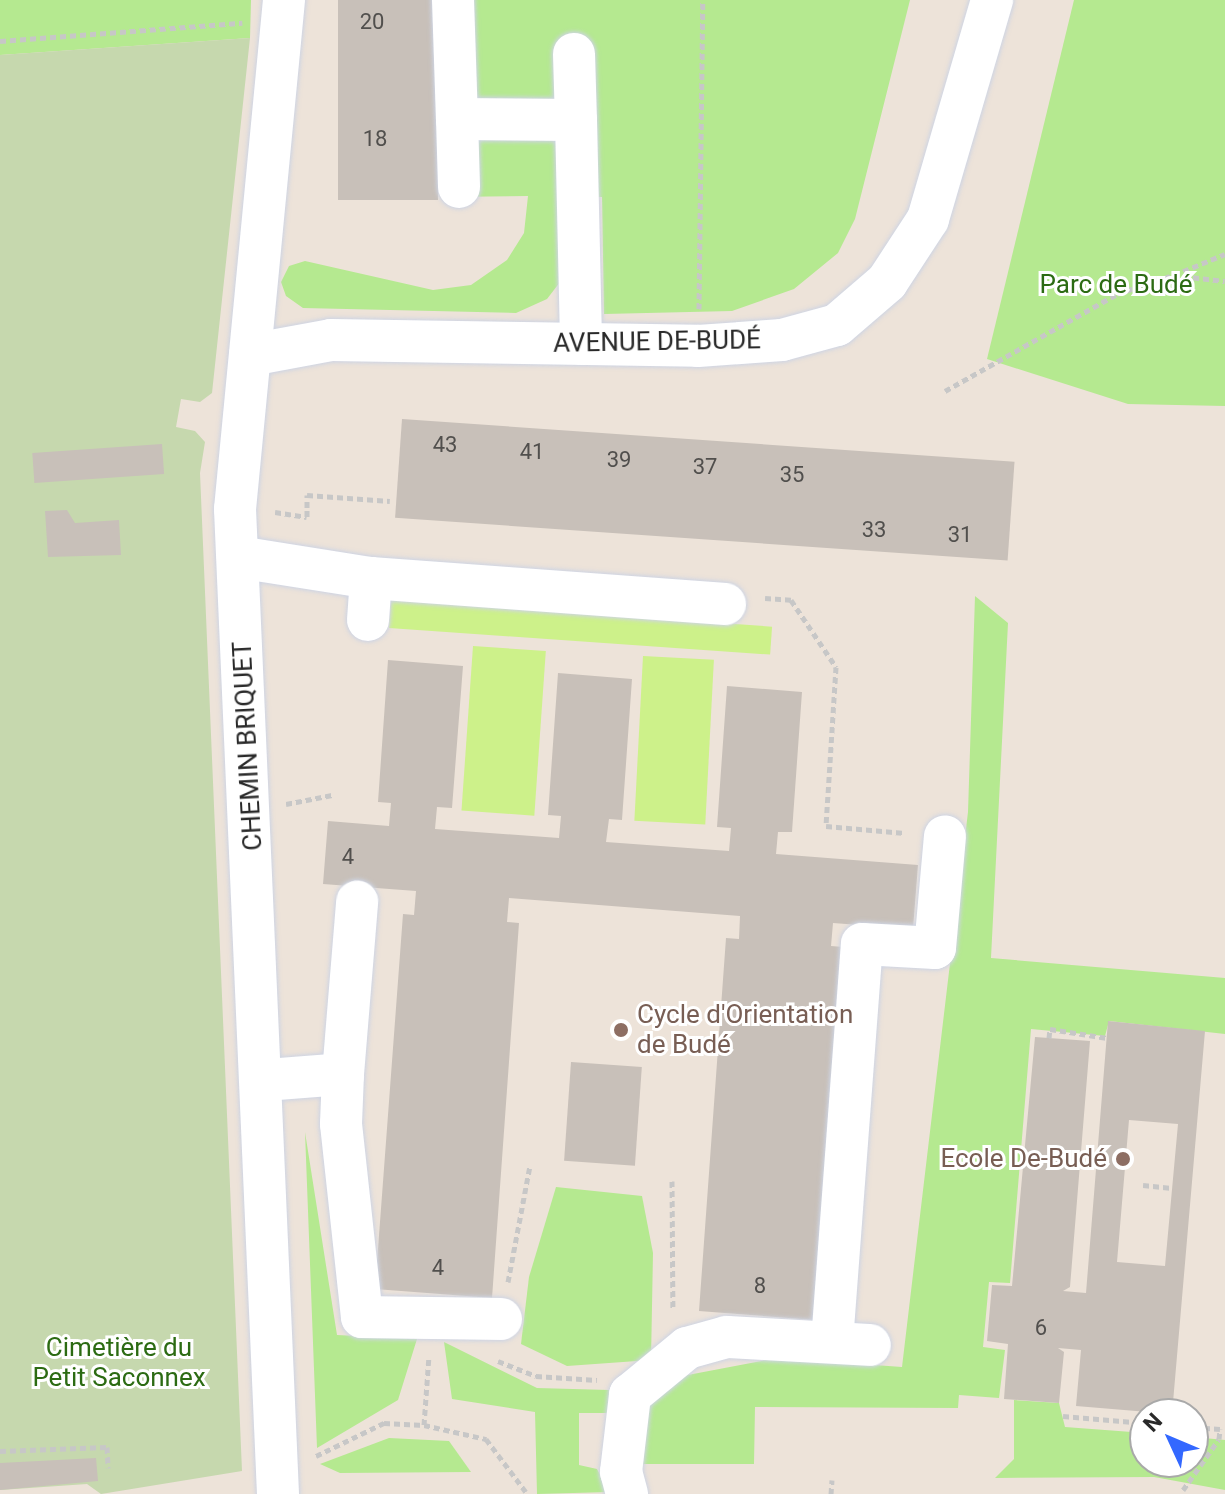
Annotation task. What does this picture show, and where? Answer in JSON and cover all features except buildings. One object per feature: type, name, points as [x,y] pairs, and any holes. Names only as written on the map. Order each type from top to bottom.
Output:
[{"type":"street","points":[[453,0],[459,187]]},
{"type":"street","name":"AVENUE DE-BUDÉ","points":[[250,355],[331,340],[698,346],[809,336],[837,325],[887,282],[928,219],[992,0]]},
{"type":"street","name":"CHEMIN BRIQUET","points":[[278,1494],[266,1080],[238,557],[250,355],[284,8]]},
{"type":"street","points":[[574,54],[581,344]]},
{"type":"street","points":[[457,119],[576,120]]},
{"type":"street","points":[[238,557],[371,578],[725,604]]},
{"type":"street","points":[[368,620],[371,578]]},
{"type":"street","points":[[627,1494],[621,1472],[630,1395],[687,1348],[727,1337],[851,1343],[862,944],[935,948],[945,836]]},
{"type":"street","points":[[357,902],[341,1124],[362,1317],[493,1337]]},
{"type":"street","points":[[266,1080],[343,1074]]},
{"type":"path","points":[[698,346],[703,0]]},
{"type":"path","points":[[0,41],[284,8]]},
{"type":"path","points":[[945,391],[1117,294],[1225,254]]},
{"type":"path","points":[[1173,275],[1225,281]]},
{"type":"path","points":[[270,512],[307,517],[307,495],[390,501]]},
{"type":"path","points":[[725,604],[748,596],[791,600],[836,667],[826,826],[945,836]]},
{"type":"path","points":[[285,804],[332,795]]},
{"type":"path","points":[[1049,1038],[1050,1029],[1107,1038]]},
{"type":"path","points":[[530,1166],[493,1337],[536,1376],[610,1381],[630,1395]]},
{"type":"path","points":[[672,1181],[673,1313],[687,1348]]},
{"type":"path","points":[[1143,1185],[1172,1188]]},
{"type":"path","points":[[424,1425],[428,1382]]},
{"type":"path","points":[[1063,1416],[1129,1422]]},
{"type":"path","points":[[308,1460],[384,1423],[424,1425],[486,1439],[526,1492]]},
{"type":"path","points":[[1209,1428],[1220,1429],[1219,1439],[1209,1453]]},
{"type":"path","points":[[0,1451],[107,1447],[108,1468]]},
{"type":"path","points":[[1183,1490],[1191,1478]]},
{"type":"path","points":[[831,1494],[832,1480]]},
{"type":"green space","points":[[0,0],[251,0],[250,38],[0,55]]},
{"type":"green space","points":[[438,0],[910,0],[855,219],[838,253],[794,289],[732,311],[604,314],[602,197],[570,196],[567,273],[547,299],[516,313],[303,308],[286,296],[281,282],[289,266],[305,261],[433,290],[471,285],[507,260],[524,233],[528,196],[444,197]]},
{"type":"green space","name":"Parc de Budé","points":[[1074,0],[1225,0],[1225,406],[1128,404],[987,359]]},
{"type":"green space","name":"Cimetière du Petit Saconnex","points":[[250,38],[212,393],[200,402],[181,399],[176,427],[195,431],[205,442],[200,473],[242,1471],[101,1494],[87,1484],[0,1490],[0,55]]},
{"type":"green space","points":[[975,596],[1008,623],[991,958],[1225,978],[1225,1034],[1109,1021],[1105,1036],[1031,1029],[1010,1283],[989,1282],[983,1347],[1005,1350],[999,1398],[959,1395],[958,1408],[755,1407],[754,1464],[643,1464],[651,1382],[777,1358],[902,1367],[968,812]]},
{"type":"green space","points":[[391,600],[772,627],[770,655],[389,628]]},
{"type":"green space","points":[[473,646],[546,651],[534,816],[461,811]]},
{"type":"green space","points":[[643,656],[714,660],[705,824],[634,821]]},
{"type":"green space","points":[[305,1132],[337,1335],[417,1339],[398,1400],[317,1448]]},
{"type":"green space","points":[[556,1187],[642,1196],[653,1253],[651,1360],[567,1366],[521,1344],[529,1277]]},
{"type":"green space","points":[[444,1342],[537,1388],[609,1390],[608,1413],[579,1413],[579,1465],[597,1469],[609,1492],[537,1494],[535,1412],[452,1399]]},
{"type":"green space","points":[[1014,1400],[1059,1403],[1065,1427],[1129,1432],[1129,1477],[995,1478],[1014,1459]]},
{"type":"green space","points":[[389,1438],[449,1441],[471,1472],[340,1473],[320,1464]]},
{"type":"green space","points":[[1209,1438],[1225,1440],[1225,1490],[1159,1478],[1209,1478]]},
{"type":"place","name":"Cycle d'Orientation de Budé","points":[[621,1030]]},
{"type":"place","name":"Ecole De-Budé","points":[[1123,1159]]}]
